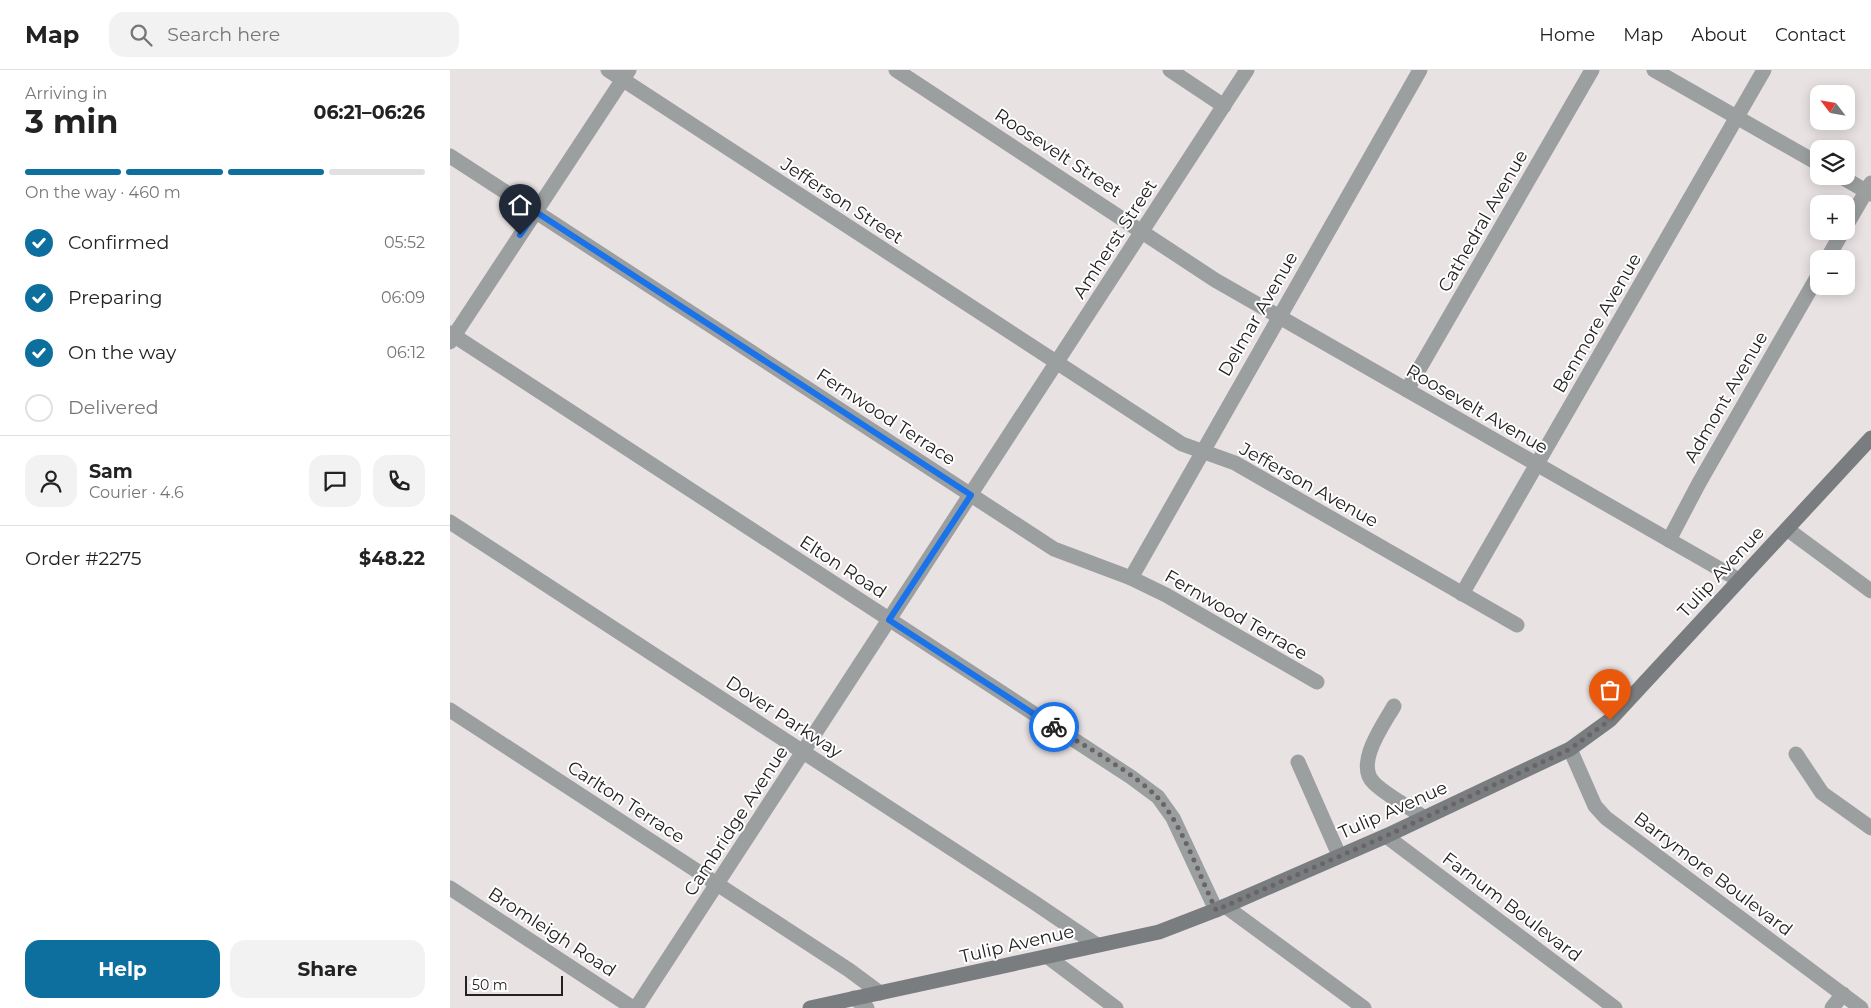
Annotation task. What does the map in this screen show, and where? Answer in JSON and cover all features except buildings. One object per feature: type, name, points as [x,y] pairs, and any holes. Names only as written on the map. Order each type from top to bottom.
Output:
[{"type":"main road","name":"Tulip Avenue","points":[[810,1008],[1159,932],[1221,908],[1339,854],[1386,836],[1422,817],[1570,749],[1610,720],[1871,438]]},
{"type":"street","name":"Jefferson Street","points":[[608,70],[626,75],[1057,363]]},
{"type":"street","name":"Roosevelt Street","points":[[896,70],[1198,269]]},
{"type":"street","points":[[1170,70],[1224,106]]},
{"type":"street","name":"Amherst Street","points":[[1015,428],[1247,70]]},
{"type":"street","name":"Delmar Avenue","points":[[1131,578],[1420,70]]},
{"type":"street","name":"Cathedral Avenue","points":[[1407,390],[1592,70]]},
{"type":"street","points":[[1654,70],[1810,159]]},
{"type":"street","name":"Benmore Avenue","points":[[1462,594],[1764,70]]},
{"type":"street","points":[[451,337],[626,75]]},
{"type":"street","name":"Fernwood Terrace","points":[[450,156],[1054,549],[1131,578],[1166,595],[1316,682]]},
{"type":"street","points":[[1855,183],[1869,190],[1855,212]]},
{"type":"street","name":"Roosevelt Avenue","points":[[1198,269],[1278,317],[1739,580]]},
{"type":"street","name":"Admont Avenue","points":[[1669,540],[1698,483],[1810,290]]},
{"type":"street","name":"Elton Road","points":[[451,337],[1131,777],[1158,797],[1173,818],[1221,908]]},
{"type":"street","name":"Jefferson Avenue","points":[[1057,363],[1182,444],[1235,463],[1517,625]]},
{"type":"street","name":"Cambridge Avenue","points":[[635,1008],[1015,428]]},
{"type":"street","name":"Dover Parkway","points":[[450,522],[1097,945]]},
{"type":"street","points":[[1787,529],[1871,591]]},
{"type":"street","points":[[1394,706],[1370,748],[1368,774],[1374,783],[1422,817]]},
{"type":"street","name":"Carlton Terrace","points":[[450,710],[849,970],[880,993]]},
{"type":"street","name":"Barrymore Boulevard","points":[[1570,749],[1595,806],[1602,814],[1861,1008]]},
{"type":"street","points":[[1796,754],[1822,793],[1871,828]]},
{"type":"street","points":[[1298,762],[1339,854]]},
{"type":"street","name":"Farnum Boulevard","points":[[1386,836],[1615,1008]]},
{"type":"street","name":"Bromleigh Road","points":[[450,888],[635,1008]]},
{"type":"street","points":[[1221,908],[1364,1008]]},
{"type":"street","points":[[1048,957],[1116,1008]]},
{"type":"street","points":[[1832,1008],[1843,994]]},
{"type":"street","points":[[854,998],[867,1008]]},
{"type":"way so far","points":[[1054,727],[1131,777],[1158,797],[1173,818],[1216,910],[1339,854],[1386,836],[1422,817],[1570,749],[1610,720]]},
{"type":"route","points":[[520,235],[536,212],[971,495],[889,620],[1054,727]]}]
